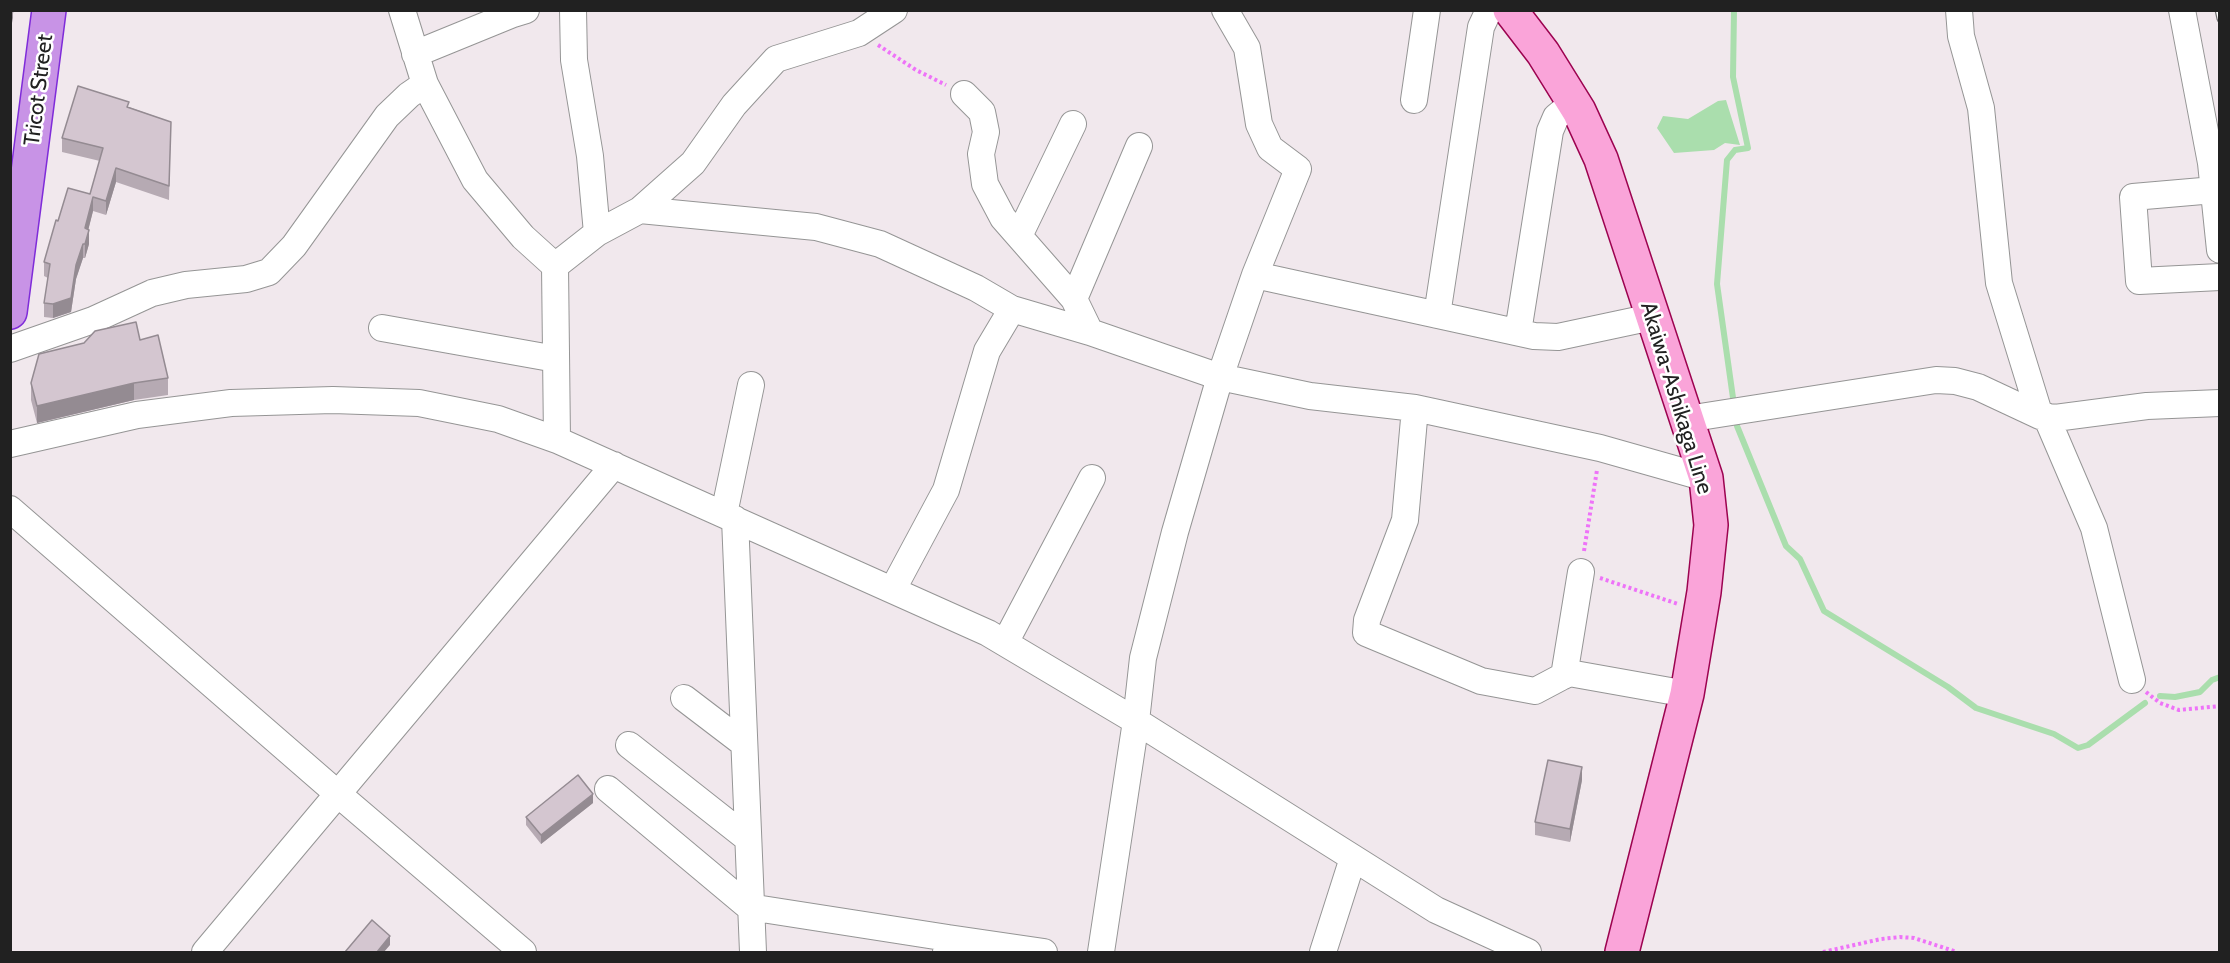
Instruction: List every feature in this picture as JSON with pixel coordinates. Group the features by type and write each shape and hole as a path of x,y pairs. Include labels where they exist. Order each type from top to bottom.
{"highway":[{"name":"Tricot Street","path":"11,300 49,10"}],"main road":[{"name":"Akaiwa-Ashikaga Line","path":"1510,10 1543,53 1574,102 1601,159 1706,478 1711,525 1701,611 1687,694 1622,952"}],"street":[{"path":"402,10 424,84 475,180 523,237 555,266 557,440"},
{"path":"415,54 526,10"},
{"path":"573,10 574,60 590,156 597,233"},
{"path":"555,266 597,233 640,210 693,163 734,105 776,59 859,33 894,10"},
{"path":"1101,952 1136,721 1143,658 1175,532 1220,377 1255,275 1298,169 1270,148 1259,124 1248,48 1230,14 1225,10"},
{"path":"1414,100 1427,10"},
{"path":"1437,315 1481,27 1489,10"},
{"path":"1959,10 1961,36 1981,108 1999,283 2043,416 2094,528 2132,680"},
{"path":"2182,10 2205,124 2220,250"},
{"path":"10,349 93,320 152,293 186,285 246,279 269,272 294,246 387,116 424,84"},
{"path":"964,94 982,112 986,132 981,154 985,184 1003,218 1074,299 1090,332"},
{"path":"1518,332 1550,131 1556,117 1574,102"},
{"path":"1019,236 1073,124"},
{"path":"1074,299 1139,146"},
{"path":"2214,190 2133,197 2139,281 2220,277"},
{"path":"640,210 816,227 880,244 976,288 1012,309 1090,332 1220,377 1310,396 1415,408 1600,448 1706,478"},
{"path":"1255,275 1534,336 1558,337 1652,317"},
{"path":"893,589 946,490 987,351 1012,309"},
{"path":"382,328 556,359"},
{"path":"1687,419 1936,380 1955,381 1978,387 2043,416 2055,418 2157,406 2220,403"},
{"path":"751,386 729,517 753,952"},
{"path":"10,444 137,415 231,404 333,400 426,405 498,419 557,440 988,633 1136,721 1436,909 1528,952"},
{"path":"1415,408 1404,519 1367,620 1366,633 1481,681 1535,691 1569,673 1687,694"},
{"path":"205,952 614,465"},
{"path":"1005,643 1092,478"},
{"path":"10,509 338,794 509,948"},
{"path":"1564,676 1581,572"},
{"path":"684,698 743,743"},
{"path":"629,745 747,838"},
{"path":"608,789 749,907 947,945 1044,952"},
{"path":"1323,952 1353,858"}],"path":[{"path":"859,33 916,70 964,94"},
{"path":"1600,448 1581,572 1701,611"},
{"path":"2132,680 2160,703 2180,710 2220,706"},
{"path":"1823,952 1900,937 1914,938 1957,952"}],"shaded area":[{"path":"1726,100 1740,145 1725,143 1714,150 1674,153 1657,128 1663,116 1688,119 1718,101"}],"building":[{"path":"78,86 129,102 127,107 171,122 169,186 116,168 106,201 93,197 85,228 89,230 76,265 71,298 53,304 44,303 50,264 44,262 68,188 90,194 103,148 62,138"},
{"path":"136,322 140,340 158,335 168,378 134,383 37,406 31,383 39,354 84,343 95,331"},
{"path":"1548,760 1582,767 1570,829 1535,822"},
{"path":"578,775 593,794 541,835 526,817"},
{"path":"372,920 390,936 377,952 345,952"}],"waterway":[{"path":"1734,10 1733,77 1748,148 1735,150 1727,160 1717,284 1734,405"},
{"path":"1736,418 1737,426 1786,546 1800,559 1824,611 1948,687 1976,708 2054,734 2078,748 2088,745 2145,703"},
{"path":"2160,696 2175,697 2200,692 2212,680 2220,677"}],"railway":[{"path":"2218,10 2220,19"}]}
